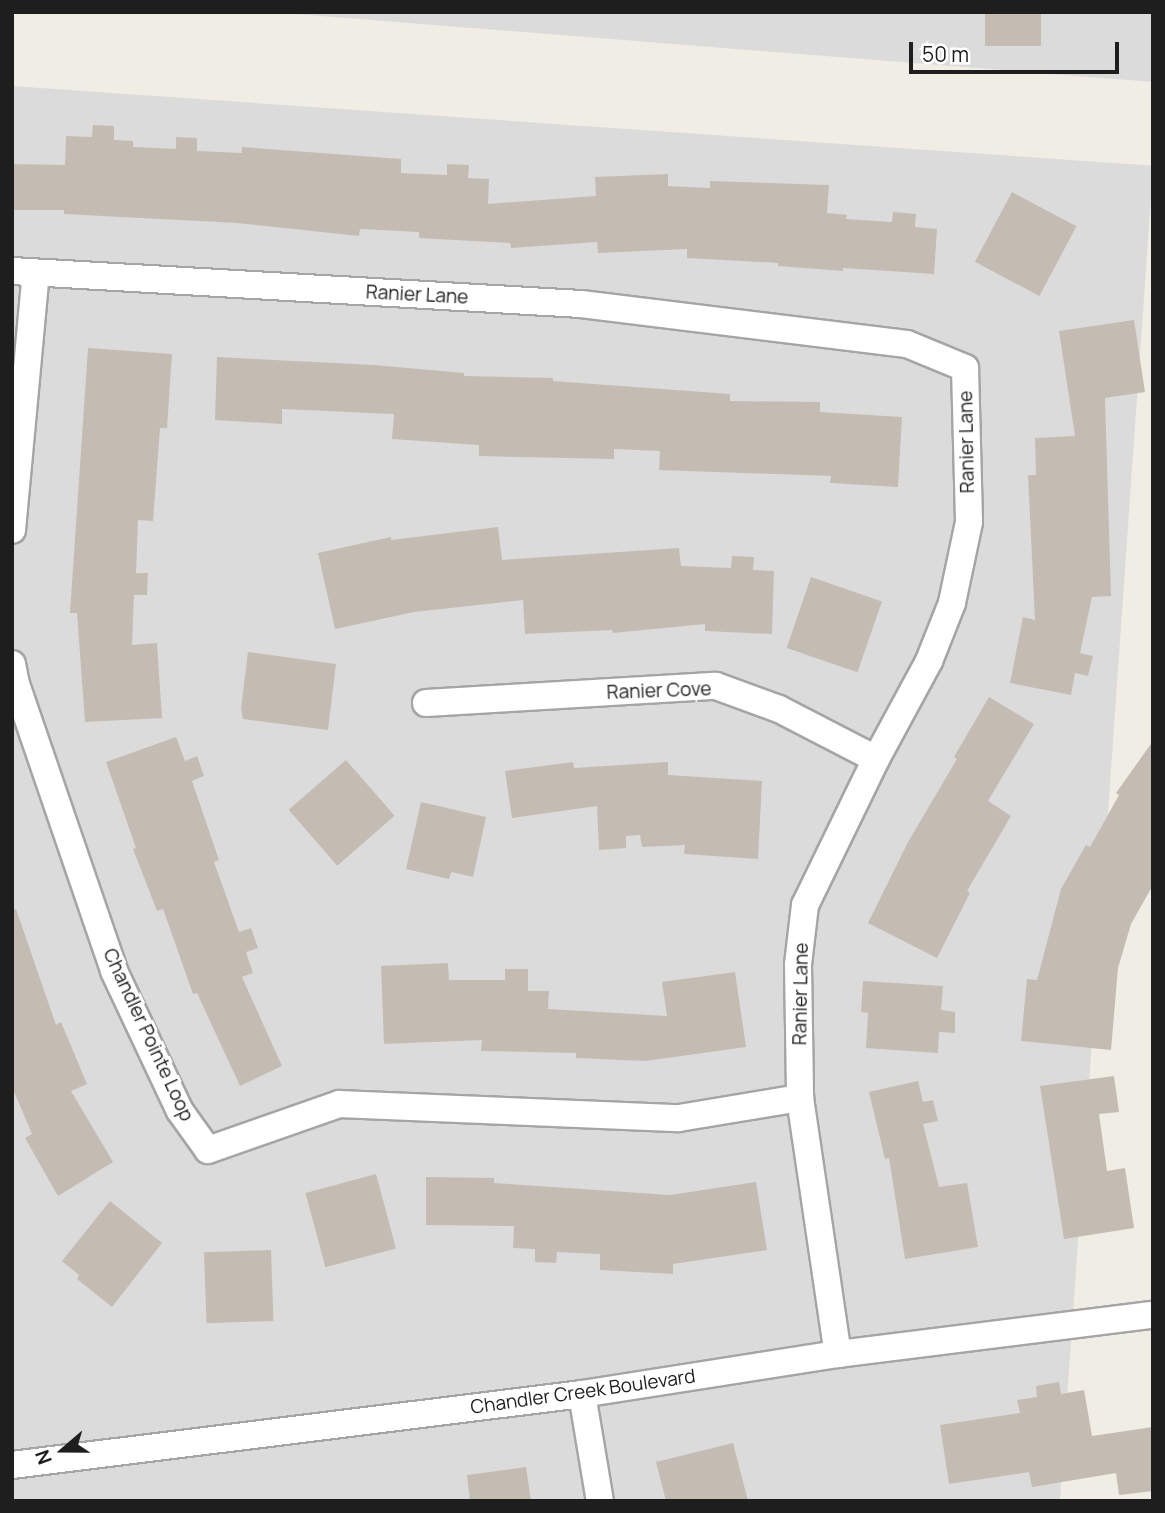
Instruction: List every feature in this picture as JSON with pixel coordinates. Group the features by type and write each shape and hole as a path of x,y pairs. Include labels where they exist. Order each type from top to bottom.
{"street":[{"path":"12,530 24,272"},
{"name":"Ranier Lane","path":"24,272 581,304 907,344 965,368 969,522 952,603 929,661 876,759 805,905 798,965 800,1098 838,1354"},
{"name":"Chandler Pointe Loop","path":"12,664 16,684 114,971 180,1111 208,1150 339,1104 679,1118 800,1098"},
{"name":"Ranier Cove","path":"426,703 716,686 779,709 876,759"},
{"name":"Chandler Creek Boulevard","path":"12,1465 582,1394 838,1354 1153,1315"},
{"path":"582,1394 600,1501"}],"shaded area":[{"path":"270,12 1153,12 1153,82"},
{"path":"12,86 1153,166 1060,1501 12,1501"}],"building":[{"path":"985,12 1041,12 1041,46 985,46"},
{"path":"93,125 114,126 114,140 133,141 133,147 176,149 176,137 197,138 197,151 242,153 242,147 401,159 401,173 447,175 447,164 469,165 468,178 489,179 488,204 596,196 595,177 668,174 668,186 710,188 710,181 829,185 827,213 847,215 846,219 892,222 893,212 916,214 915,227 937,229 934,274 843,268 843,271 778,266 778,263 687,258 687,249 598,253 597,242 511,248 510,243 419,238 419,232 360,229 359,236 237,223 64,214 64,210 12,210 12,164 65,165 66,136 92,137"},
{"path":"1012,192 1076,226 1039,296 975,262"},
{"path":"1134,320 1145,392 1105,398 1111,596 1092,597 1080,653 1093,656 1088,676 1075,673 1071,695 1010,683 1023,617 1035,620 1028,475 1036,475 1035,438 1075,436 1059,331"},
{"path":"88,348 172,354 167,428 160,428 153,521 138,520 136,573 148,573 147,595 134,595 132,645 157,643 162,718 85,722 77,613 70,613"},
{"path":"217,357 374,365 464,373 464,376 553,378 553,381 730,394 730,401 820,402 820,412 902,417 898,487 830,483 831,476 659,470 660,451 614,449 614,459 479,456 479,445 392,439 394,414 282,409 282,424 215,420"},
{"path":"498,527 502,560 679,548 681,566 731,568 732,556 754,557 753,570 774,571 772,634 705,631 705,624 613,633 612,630 525,634 523,600 414,612 335,629 318,553 391,537 391,540"},
{"path":"811,577 882,601 857,672 787,648"},
{"path":"248,652 336,664 328,730 243,719 241,709"},
{"path":"989,697 1034,724 988,801 1011,816 967,891 970,893 937,958 868,923 908,842 957,759 954,757"},
{"path":"176,737 185,761 197,756 204,776 192,781 219,860 214,862 239,932 251,928 258,948 246,952 253,973 242,977 282,1066 240,1086 197,993 193,994 163,909 157,911 133,849 136,848 106,762"},
{"path":"1153,741 1153,885 1131,924 1118,968 1111,1050 1021,1041 1027,979 1037,980 1061,889 1086,845 1090,847 1119,795 1116,793"},
{"path":"346,760 395,816 337,866 289,810"},
{"path":"573,762 574,768 668,762 668,775 762,781 758,859 684,854 685,845 642,847 640,835 626,836 626,848 599,850 597,806 512,818 505,771"},
{"path":"421,802 486,817 473,877 451,872 449,879 406,869"},
{"path":"16,909 56,1025 61,1022 87,1084 71,1091 113,1162 58,1196 25,1138 32,1134 12,1087 12,910"},
{"path":"448,963 449,980 505,980 505,969 528,969 528,991 549,991 548,1009 667,1016 662,982 735,972 746,1047 645,1061 576,1058 576,1053 481,1051 482,1040 384,1044 381,966"},
{"path":"863,981 943,986 941,1010 955,1012 955,1033 939,1032 938,1053 866,1048 868,1013 861,1012"},
{"path":"1114,1076 1119,1112 1099,1114 1107,1171 1125,1168 1134,1228 1064,1239 1040,1086"},
{"path":"918,1081 923,1102 933,1100 938,1121 923,1124 939,1187 967,1183 978,1247 905,1259 889,1158 885,1159 869,1092"},
{"path":"376,1174 396,1248 325,1267 305,1193"},
{"path":"426,1177 494,1178 494,1183 670,1195 756,1182 767,1250 673,1264 673,1274 600,1270 600,1254 557,1252 556,1263 535,1262 535,1249 513,1248 514,1226 426,1225"},
{"path":"110,1201 162,1243 112,1307 77,1279 79,1275 62,1261"},
{"path":"271,1250 273,1321 207,1323 204,1252"},
{"path":"1059,1382 1061,1394 1084,1390 1092,1436 1153,1427 1153,1491 1119,1495 1116,1473 1032,1487 1029,1472 949,1484 940,1425 1020,1413 1017,1400 1037,1397 1036,1386"},
{"path":"733,1443 748,1501 666,1501 656,1462"},
{"path":"526,1467 531,1501 470,1501 467,1475"}]}
